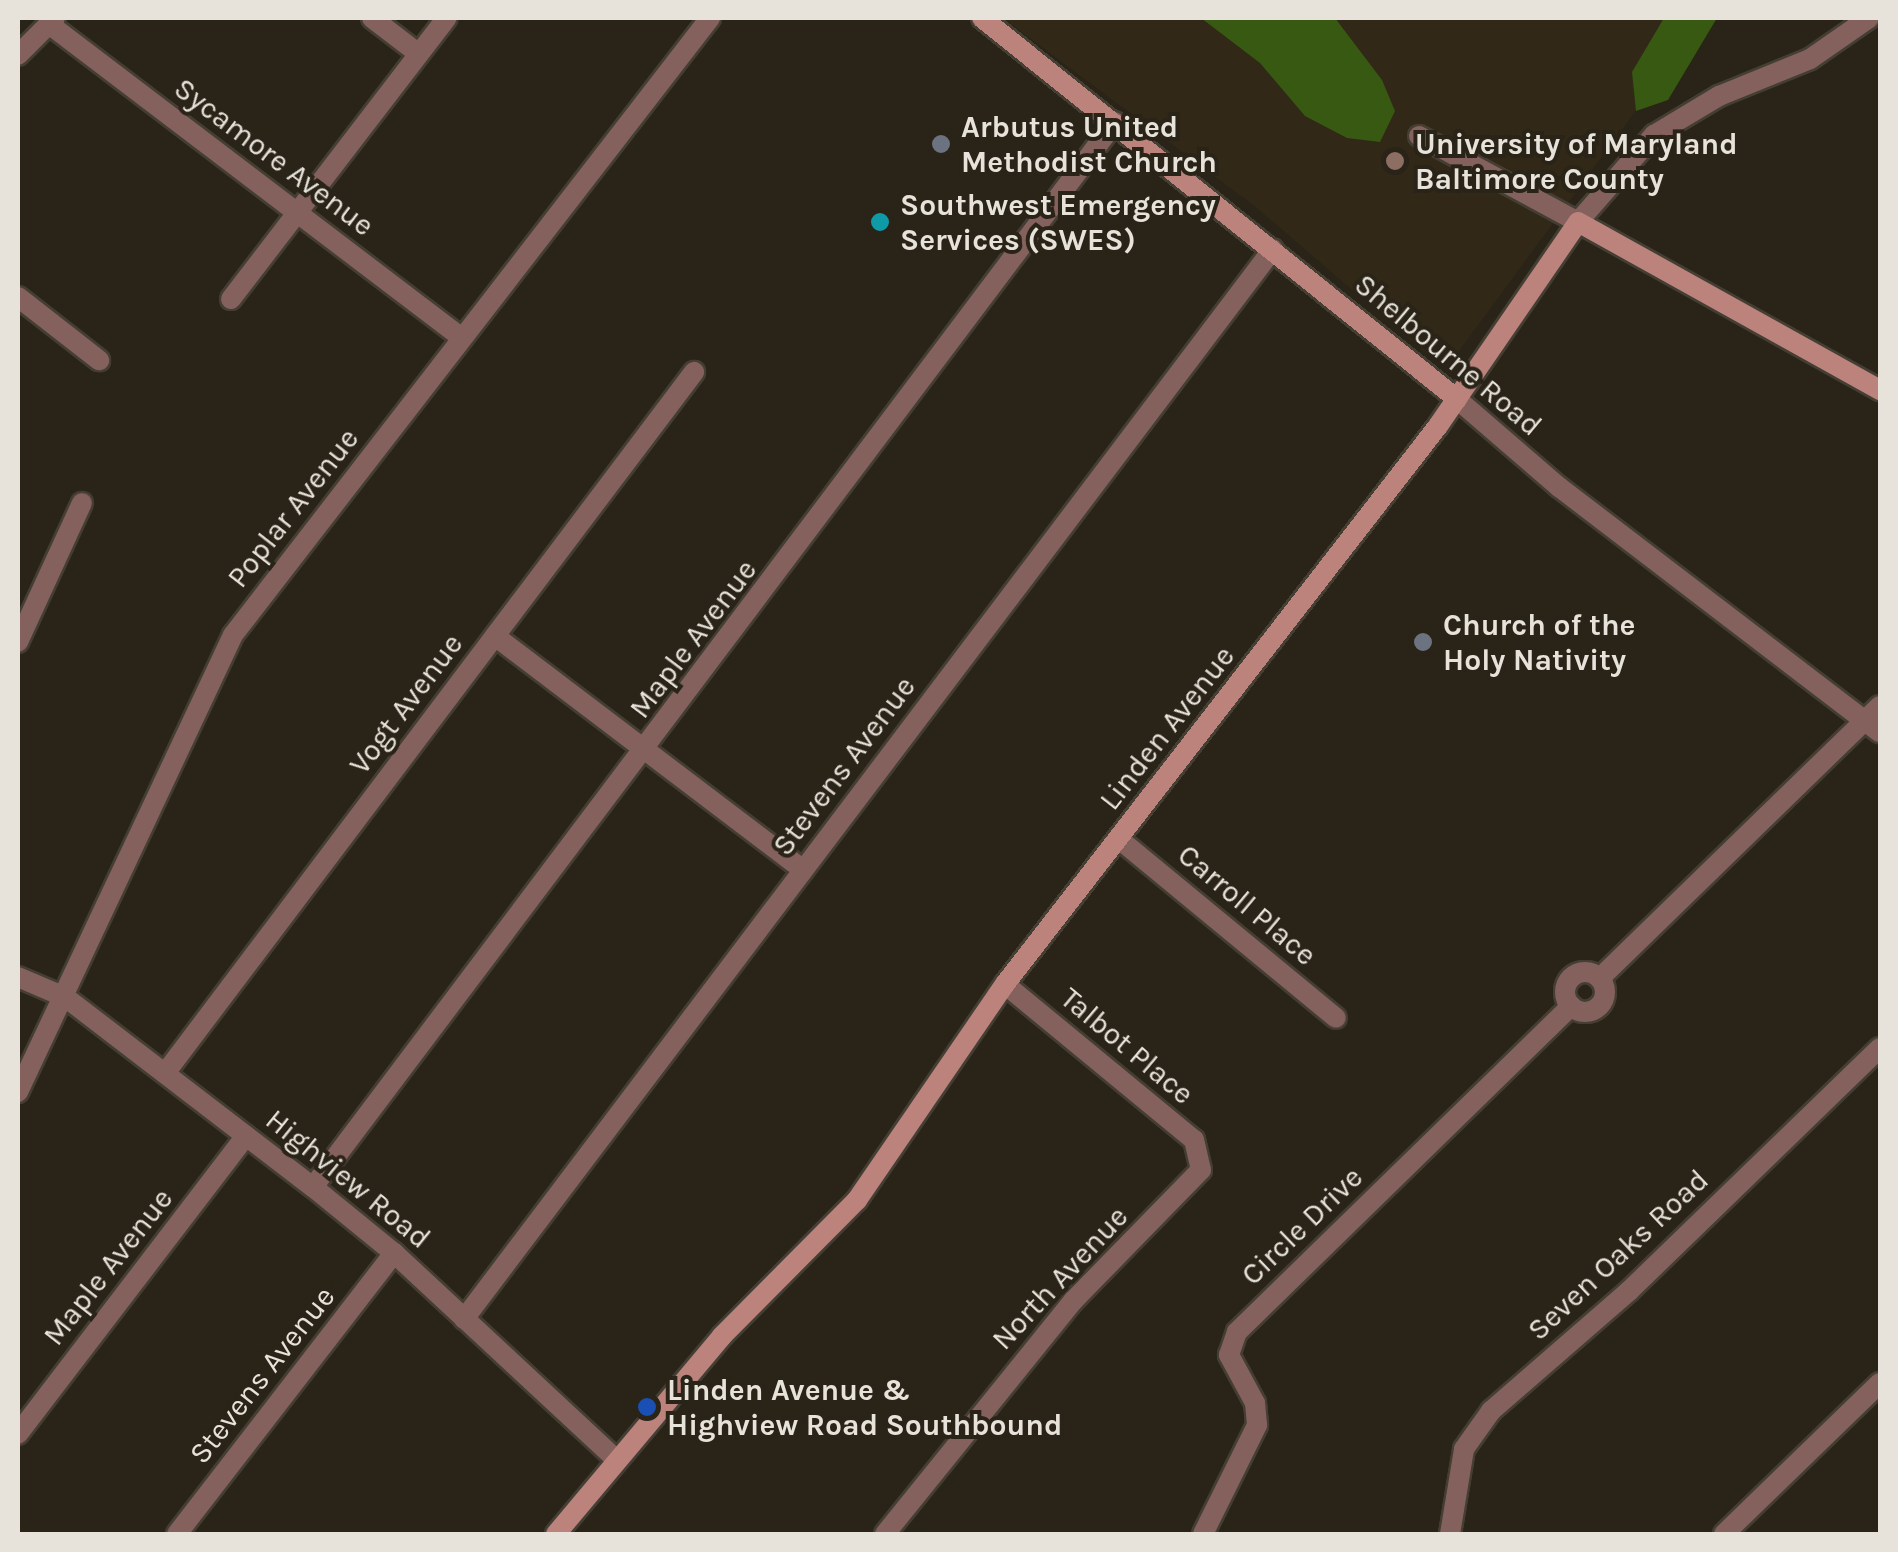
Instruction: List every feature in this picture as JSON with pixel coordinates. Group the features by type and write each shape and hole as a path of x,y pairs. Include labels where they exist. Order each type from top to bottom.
{"street":[{"path":"372,18 419,54"},
{"path":"231,299 447,18"},
{"name":"Poplar Avenue","path":"18,1092 233,634 710,18"},
{"name":"Shelbourne Road","path":"982,18 1457,398 1559,487 1876,719"},
{"name":"Linden Avenue","path":"556,1534 722,1336 838,1224 1005,984 1457,398 1624,162 1668,125 1810,59 1869,18"},
{"path":"18,54 52,21"},
{"name":"Sycamore Avenue","path":"52,21 462,338"},
{"name":"Maple Avenue","path":"313,1187 646,751 1115,122"},
{"path":"1420,136 1880,390"},
{"name":"Stevens Avenue","path":"464,1319 1273,249"},
{"path":"18,298 99,360"},
{"name":"Vogt Avenue","path":"166,1072 694,372"},
{"path":"18,642 82,503"},
{"path":"495,636 803,870"},
{"name":"Circle Drive","path":"1203,1534 1258,1424 1254,1402 1229,1355 1237,1332 1570,1006 1565,989 1575,974 1600,978 1876,719"},
{"name":"Carroll Place","path":"1119,839 1336,1018"},
{"name":"Highview Road","path":"18,978 65,997 394,1252 617,1460"},
{"name":"Talbot Place","path":"1005,984 1194,1140 1202,1159"},
{"name":"Seven Oaks Road","path":"1450,1534 1464,1449 1491,1411 1604,1314 1880,1048"},
{"name":"Maple Avenue","path":"18,1434 246,1136"},
{"name":"North Avenue","path":"885,1534 1073,1301 1196,1180 1202,1159"},
{"name":"Stevens Avenue","path":"177,1534 394,1252"},
{"path":"1724,1534 1880,1383"}],"shaded area":[{"name":"University of Maryland Baltimore County","path":"1003,18 1704,18 1445,370 1257,208"}],"green space":[{"path":"1201,18 1335,18 1382,80 1395,111 1380,142 1347,138 1305,116 1260,63"},
{"path":"1664,18 1717,18 1668,100 1636,111 1632,72"}],"place":[{"name":"Arbutus United Methodist Church","path":"941,144"},
{"name":"University of Maryland Baltimore County","path":"1395,161"},
{"name":"Southwest Emergency Services (SWES)","path":"880,222"},
{"name":"Church of the Holy Nativity","path":"1423,642"},
{"name":"Linden Avenue & Highview Road Southbound","path":"647,1407"}]}
